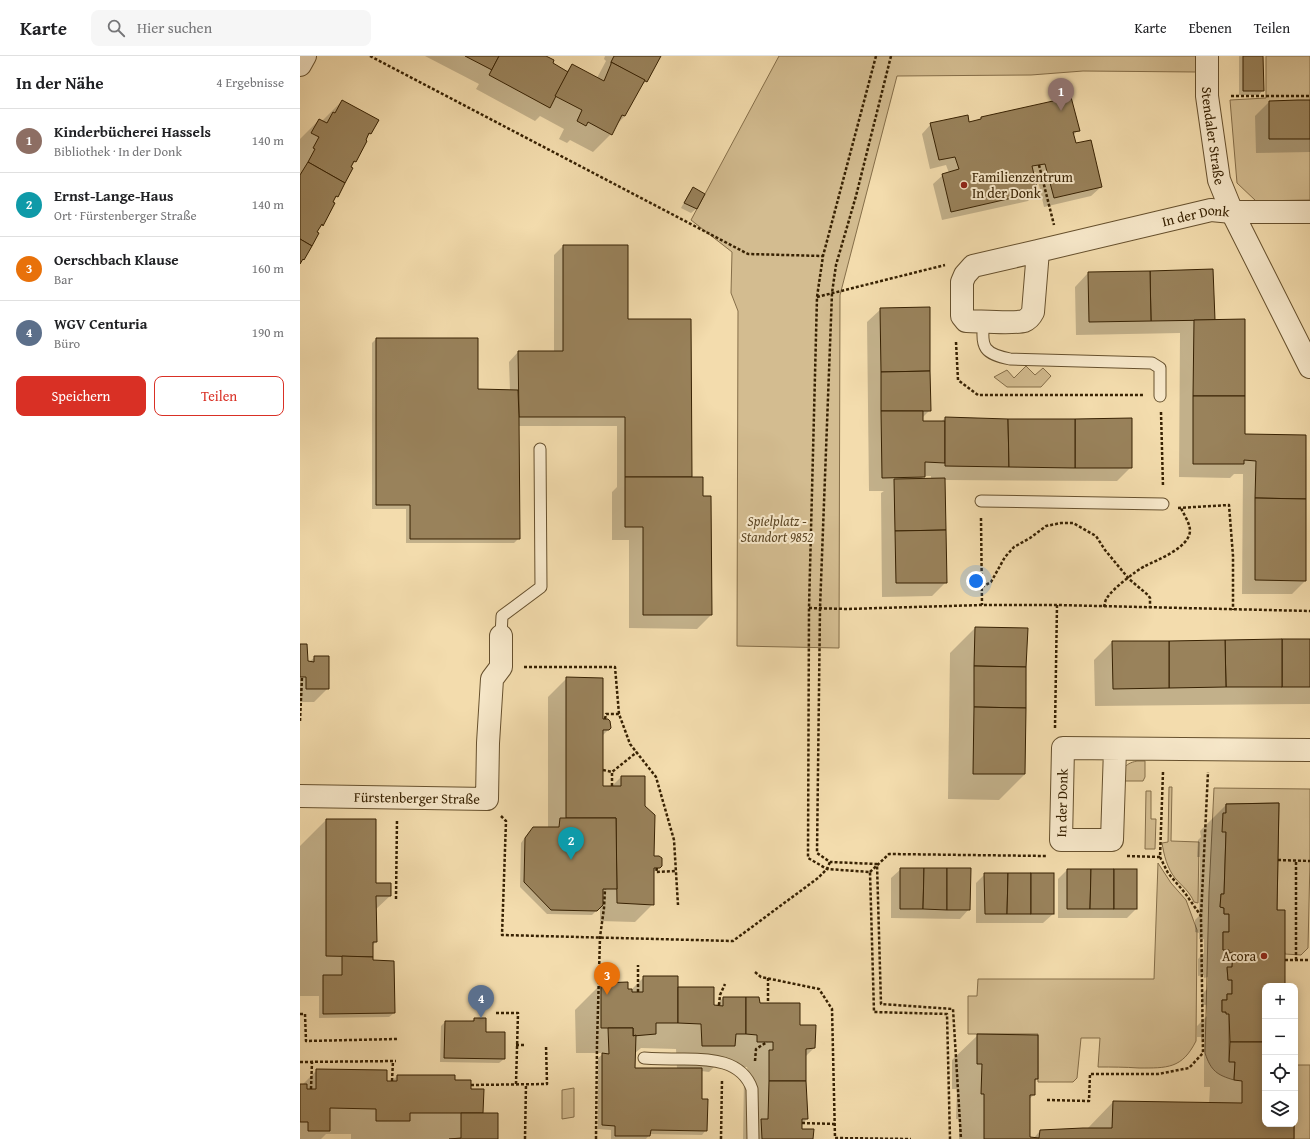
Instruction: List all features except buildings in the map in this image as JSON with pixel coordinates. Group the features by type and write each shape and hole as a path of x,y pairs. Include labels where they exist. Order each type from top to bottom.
{"street":[{"path":"300,65 305,56"},
{"name":"Stendaler Straße","path":"1207,56 1207,96 1219,180 1232,212"},
{"name":"In der Donk","path":"968,270 973,266 1210,210 1232,212 1310,367"},
{"path":"1232,212 1310,212"},
{"path":"968,270 962,282 962,316 966,321 1022,322 1029,318 1033,312 1038,251"},
{"name":"Fürstenberger Straße","path":"300,796 487,799 488,743 492,679 501,667 501,636"},
{"name":"In der Donk","path":"1115,749 1112,840 1061,840 1062,748 1310,750"}],"lane":[{"path":"984,322 982,332 984,345 992,354 1000,357 1010,359 1152,363 1160,368 1160,396"},
{"path":"501,636 502,616 541,586 540,449"},
{"path":"981,502 1163,504"},
{"path":"644,1058 711,1059 729,1064 740,1070 750,1082 752,1089 753,1139"}],"path":[{"path":"370,56 748,254 823,256"},
{"path":"870,872 827,869 808,858 809,608 817,297 823,256 876,56"},
{"path":"877,864 830,862 817,853 820,608 832,293 836,265 856,196 891,56"},
{"path":"1207,96 1310,96"},
{"path":"1039,165 1059,246"},
{"path":"817,297 952,263 968,270"},
{"path":"956,355 958,380 978,395 1160,396 1163,504 1181,508 1229,505 1233,610"},
{"path":"981,502 982,606"},
{"path":"1104,607 1106,598 1115,589 1144,566 1162,559 1178,548 1189,536 1190,530 1181,508"},
{"path":"982,587 991,582 1005,557 1014,547 1030,538 1046,526 1061,523 1073,523 1096,536 1128,579 1148,594 1150,598 1150,608"},
{"path":"809,608 847,609 1057,605 1310,611"},
{"path":"1057,605 1055,734 1062,748"},
{"path":"501,667 615,667 619,714 630,744 656,777 674,840 678,905"},
{"path":"300,721 302,677"},
{"path":"605,719 606,714 619,714"},
{"path":"1164,749 1160,857 1168,873 1185,893 1201,917"},
{"path":"1048,1100 1089,1100 1090,1074 1158,1074 1189,1068 1203,1053 1201,917 1209,749"},
{"path":"612,772 637,752"},
{"path":"603,770 612,772"},
{"path":"612,772 612,786"},
{"path":"396,899 397,798"},
{"path":"487,799 506,821 502,935 600,936 732,941 818,878 827,869 830,862"},
{"path":"950,1139 947,1014 874,1012 870,872 888,854 1050,856 1061,840"},
{"path":"1278,860 1310,861"},
{"path":"1296,860 1296,960"},
{"path":"877,864 881,1004 953,1009 961,1139"},
{"path":"657,868 656,872 676,871"},
{"path":"596,1139 600,936 605,890"},
{"path":"1285,960 1310,960"},
{"path":"638,965 638,992"},
{"path":"755,972 762,977 819,989 832,1009 835,1138 911,1139"},
{"path":"768,978 768,1003"},
{"path":"719,1005 720,995 725,984"},
{"path":"496,1013 518,1013 516,1084"},
{"path":"300,1014 305,1014 306,1041 397,1039"},
{"path":"516,1045 525,1045"},
{"path":"471,1085 547,1084 546,1045"},
{"path":"300,1062 395,1061 392,1081"},
{"path":"311,1089 312,1062"},
{"path":"525,1139 526,1084"},
{"path":"802,1123 835,1124"}],"green space":[{"name":"Spielplatz - Standort 9852","path":"779,56 1196,56 1196,72 1083,71 1031,75 897,76 840,295 839,648 737,646 738,311 731,293 732,252 691,220"},
{"path":"1266,56 1310,56 1310,200 1256,201 1237,183 1230,100 1266,98"},
{"path":"1026,366 1035,375 1043,368 1051,376 1041,387 1007,387 994,377 1007,370 1014,378"},
{"path":"1137,761 1145,761 1145,777 1143,781 1119,781 1126,765"},
{"path":"1169,787 1172,787 1171,841 1199,842 1198,903 1194,902 1188,892 1175,878 1165,857 1162,843 1168,842"},
{"path":"1214,788 1310,789 1308,948 1301,955 1285,954 1277,910 1279,803 1226,804 1226,813 1223,814 1226,832 1224,894 1221,894 1220,907 1224,908 1224,914 1229,914 1229,932 1223,932 1223,950 1233,952 1232,967 1227,968 1228,980 1232,980 1232,994 1227,994 1227,1000 1222,1000 1222,1011 1229,1014 1229,1061 1235,1062 1234,1080 1215,1071 1205,1053 1209,892"},
{"path":"1146,791 1151,791 1151,819 1156,819 1155,849 1145,849"},
{"path":"1158,863 1171,883 1186,900 1197,930 1196,1041 1185,1057 1173,1065 1158,1068 1098,1067 1100,1038 1081,1038 1077,1078 1073,1082 1038,1082 1038,1034 968,1034 968,996 977,996 978,979 1154,979"},
{"path":"1298,1065 1310,1065 1310,1139 1294,1139 1294,1127 1298,1127"},
{"path":"574,1088 574,1117 562,1119 562,1090"}],"place":[{"name":"Kinderbücherei Hassels","path":"1061,111"},
{"name":"Familienzentrum In der Donk","path":"964,185"},
{"name":"Ernst-Lange-Haus","path":"571,860"},
{"name":"Acora","path":"1264,956"},
{"name":"Oerschbach Klause","path":"607,995"},
{"name":"WGV Centuria","path":"481,1018"}]}
